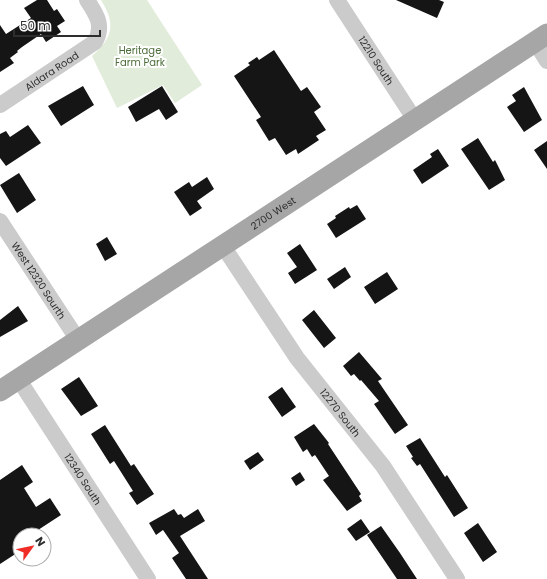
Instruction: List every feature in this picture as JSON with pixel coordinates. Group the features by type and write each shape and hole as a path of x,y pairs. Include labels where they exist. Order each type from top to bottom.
{"main road":[{"name":"2700 West","path":"0,392 541,38"}],"street":[{"name":"Aldara Road","path":"0,105 95,42 99,34 100,25 97,15 88,0"},
{"name":"12210 South","path":"338,0 415,120"},
{"path":"541,38 547,61"},
{"name":"West 12320 Sourth","path":"0,220 78,340"},
{"name":"12270 South","path":"223,246 296,358 383,466 457,579"},
{"name":"12340 South","path":"19,380 148,579"}],"green space":[{"name":"Heritage Farm Park","path":"101,0 147,0 202,85 175,103 163,85 117,108 92,56 104,43 110,30 109,16"}],"building":[{"path":"37,0 47,0 54,11 57,9 65,21 57,26 61,32 46,42 41,34 17,51 18,52 10,58 14,63 0,72 0,25 6,34 31,18 24,8"},
{"path":"396,0 439,0 444,2 437,18"},
{"path":"274,50 301,91 307,87 321,107 314,112 326,130 316,136 319,140 298,154 296,149 286,155 275,138 269,141 256,120 261,117 234,76 250,65 248,63 257,57 259,60"},
{"path":"83,86 94,105 61,126 48,106"},
{"path":"162,86 178,112 166,120 159,109 136,122 128,107"},
{"path":"524,87 542,120 524,132 507,107 516,101 512,95"},
{"path":"28,125 41,143 6,166 0,158 0,134 6,131 10,137"},
{"path":"478,138 493,162 495,160 505,180 489,190 461,149"},
{"path":"547,141 547,169 534,150"},
{"path":"438,149 449,166 422,184 413,170 432,157 430,154"},
{"path":"19,173 36,200 17,213 0,185"},
{"path":"207,177 214,189 197,201 202,208 190,216 174,192 189,182 192,187"},
{"path":"357,205 366,219 336,238 327,224 336,218 335,216 349,207 350,209"},
{"path":"107,237 117,254 105,261 96,244"},
{"path":"300,244 317,270 295,284 288,273 297,267 287,253"},
{"path":"345,267 351,277 334,289 327,279"},
{"path":"387,272 398,289 375,304 364,287"},
{"path":"18,306 28,321 0,337 0,320"},
{"path":"314,310 336,338 324,348 302,320"},
{"path":"359,352 382,379 378,381 408,425 395,434 374,404 379,401 361,380 360,381 354,374 351,376 343,366"},
{"path":"79,377 98,406 81,416 61,389"},
{"path":"282,387 296,407 282,417 268,397"},
{"path":"314,424 329,443 328,444 361,494 359,496 362,501 347,511 323,480 329,476 315,455 312,457 307,449 303,452 294,437"},
{"path":"105,425 131,466 134,464 154,494 137,505 129,493 133,491 114,461 110,464 91,434"},
{"path":"420,438 445,477 447,475 468,508 454,517 420,464 417,466 411,458 413,457 406,446"},
{"path":"258,452 264,460 250,470 244,461"},
{"path":"22,465 33,482 24,488 36,507 50,498 61,515 43,527 12,527 12,556 0,564 0,480"},
{"path":"300,472 305,480 296,486 291,478"},
{"path":"174,509 178,515 181,514 184,518 198,509 205,521 180,536 208,579 186,579 172,558 179,553 163,530 156,535 149,523"},
{"path":"361,519 370,532 356,541 347,529"},
{"path":"478,523 497,552 483,562 464,533"},
{"path":"381,526 417,579 397,579 367,535"}]}
